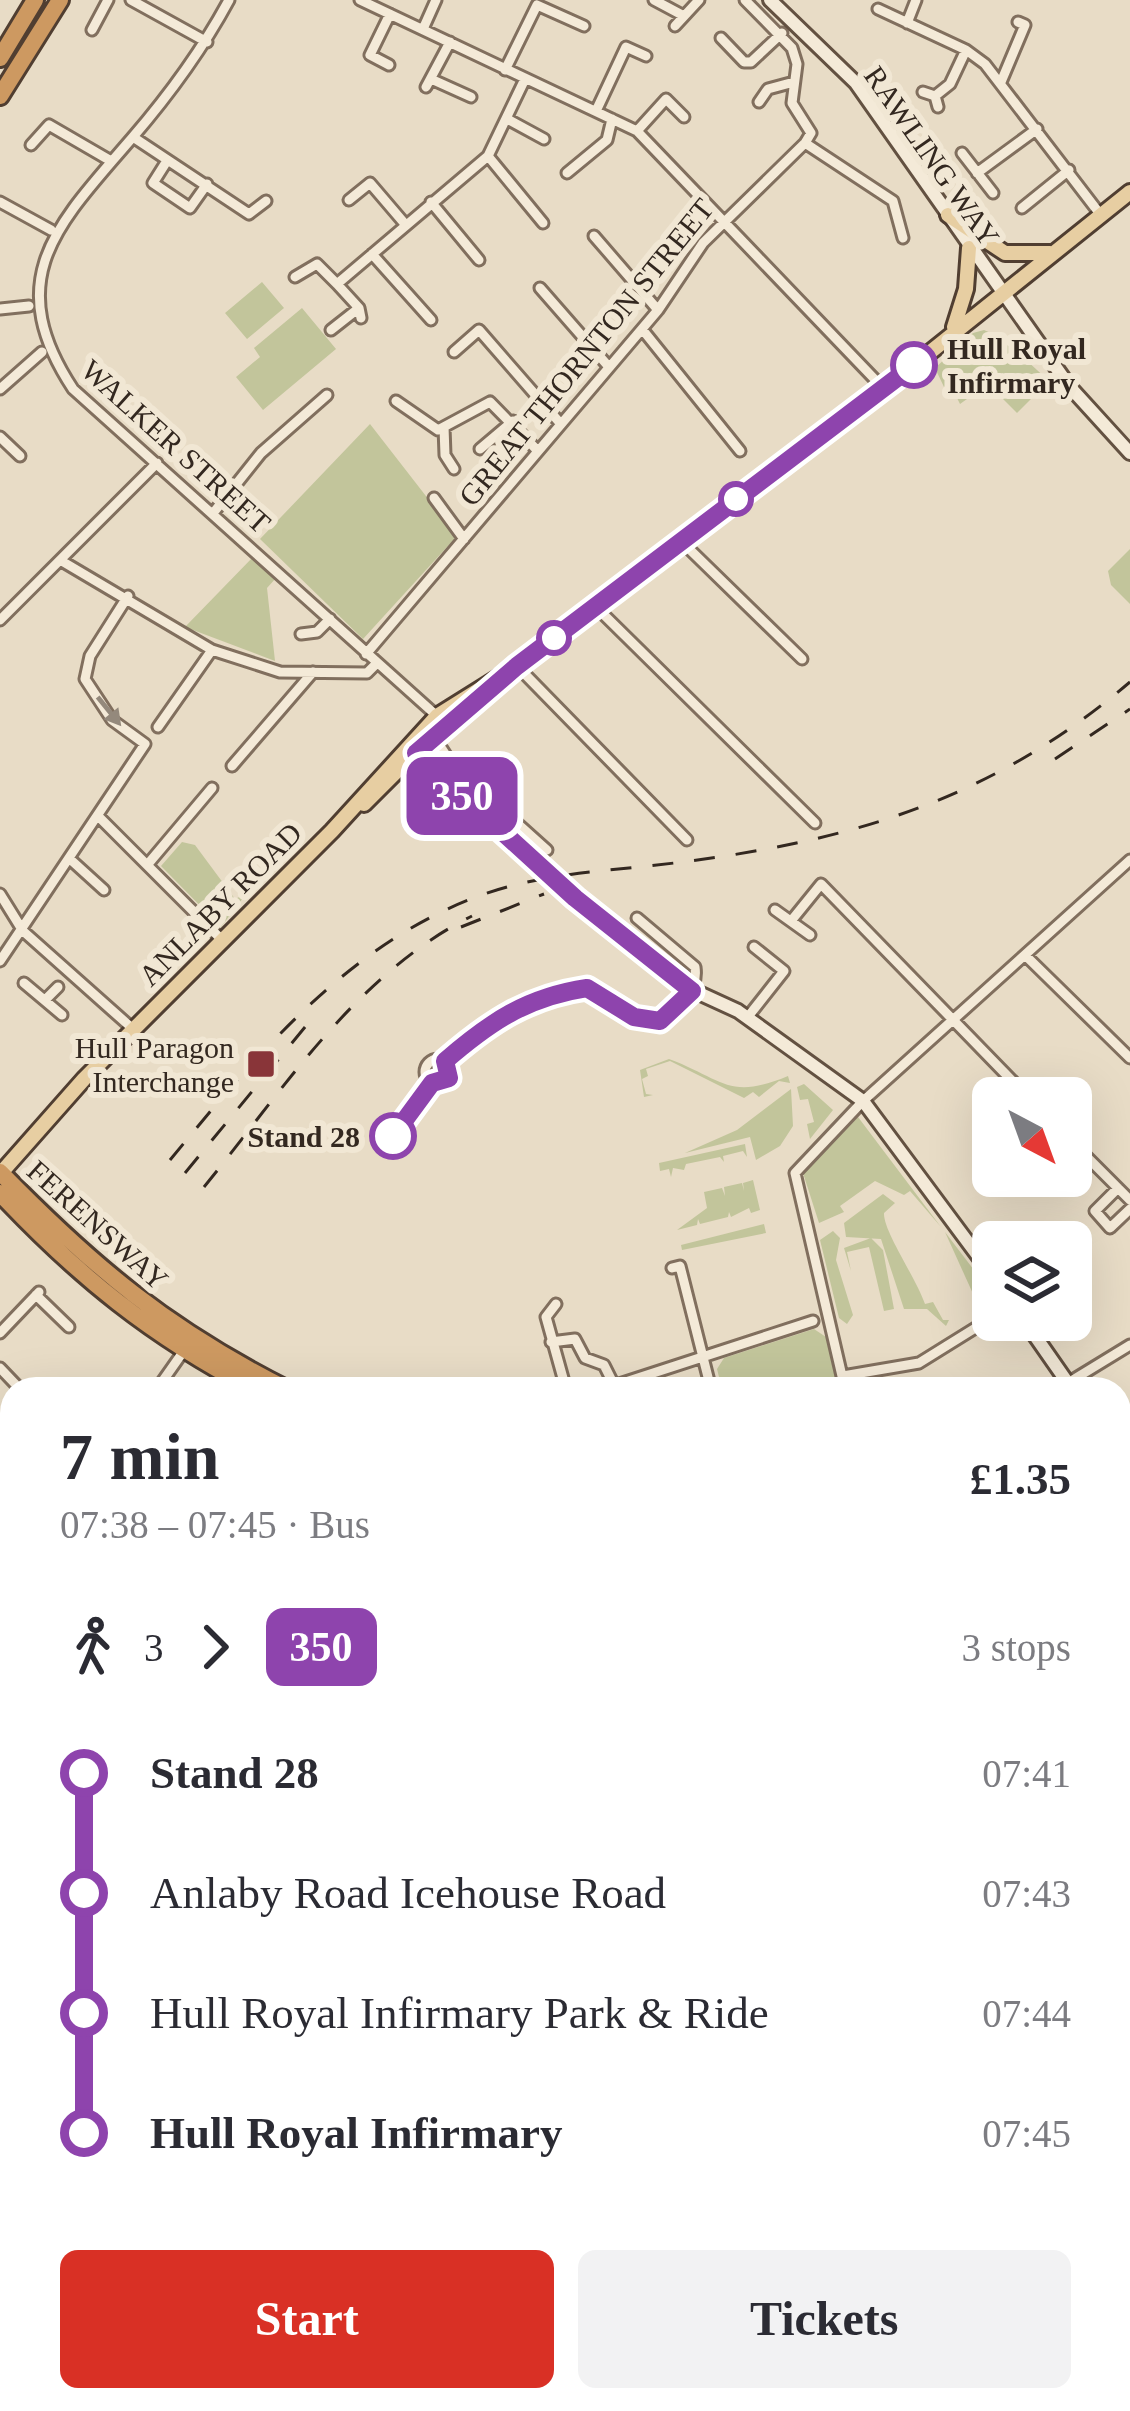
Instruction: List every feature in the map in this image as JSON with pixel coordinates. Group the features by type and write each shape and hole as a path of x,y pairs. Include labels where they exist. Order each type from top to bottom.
{"highway":[{"path":"1,57 31,0"},
{"path":"0,96 57,0"},
{"name":"FERENSWAY","path":"0,1173 130,1296 266,1377"},
{"name":"FERENSWAY","path":"0,1193 120,1308 183,1352 231,1377"}],"main road":[{"name":"ANLABY ROAD","path":"0,1173 133,1029 332,831 517,666 885,390 1000,292 1130,192"},
{"path":"948,215 1005,254 1050,253"},
{"path":"952,332 966,289 969,248"},
{"name":"ANLABY ROAD","path":"418,752 437,716 517,666"},
{"path":"28,1201 20,1186 20,1162 41,1126"},
{"path":"0,1151 29,1139"}],"street":[{"path":"92,30 108,0"},
{"path":"131,0 207,42"},
{"name":"WALKER STREET","path":"229,0 207,42 133,137 51,230 33,266 29,306 42,352 73,389 437,716"},
{"path":"360,0 637,131 885,390"},
{"path":"423,29 436,0"},
{"path":"654,0 684,16"},
{"path":"675,26 699,0"},
{"path":"745,0 782,33 797,64 792,104 811,133 805,143 893,201 903,238"},
{"name":"RAWLING WAY","path":"770,0 856,83 1069,386 1130,453"},
{"path":"907,22 916,0"},
{"path":"505,70 537,5 584,26"},
{"path":"878,9 966,50 1001,82 1100,214"},
{"path":"389,65 370,55 390,14"},
{"path":"1001,82 1025,25 1018,22"},
{"path":"721,38 744,62 751,62 782,33"},
{"path":"450,42 429,83 471,97"},
{"path":"596,111 626,47 646,56"},
{"path":"923,92 936,102 966,50"},
{"path":"337,284 488,156 525,80"},
{"path":"759,102 768,89 794,82"},
{"path":"637,131 666,99 684,117"},
{"path":"567,173 607,140 612,119"},
{"path":"509,120 544,140"},
{"path":"31,145 49,125 111,161"},
{"path":"977,173 1036,129"},
{"path":"133,137 166,164 207,184 249,214 266,201"},
{"name":"GREAT THORNTON STREET","path":"366,654 658,310 723,221 805,143"},
{"path":"962,153 993,193"},
{"path":"488,156 543,223"},
{"path":"166,164 153,183 190,208 207,184"},
{"path":"1022,208 1069,170"},
{"path":"349,200 370,183 405,224"},
{"path":"0,202 51,230"},
{"path":"431,202 479,260"},
{"path":"594,236 658,310"},
{"path":"372,254 431,320"},
{"path":"295,277 317,264 360,313 331,330"},
{"path":"540,288 609,367"},
{"path":"0,309 29,306"},
{"path":"642,329 740,451"},
{"path":"454,352 479,331 560,423"},
{"path":"0,389 42,352"},
{"path":"214,512 261,453 327,395"},
{"path":"396,400 438,430 490,402 537,450"},
{"path":"314,407 326,420"},
{"path":"480,449 513,421"},
{"path":"444,427 445,455 454,469"},
{"path":"0,437 20,456"},
{"path":"0,620 157,463"},
{"path":"434,498 464,539"},
{"path":"681,541 802,659"},
{"path":"60,560 128,596 212,650 280,672 367,673 376,664"},
{"path":"0,961 145,744 112,720 85,679 90,656 128,596"},
{"path":"595,606 815,823"},
{"path":"302,634 317,632 330,619"},
{"path":"158,727 212,650"},
{"path":"517,666 687,840"},
{"path":"232,766 313,672"},
{"path":"418,752 442,749 453,766 547,850"},
{"path":"418,752 676,982 747,1018 863,1101 972,1248"},
{"path":"148,864 212,788"},
{"path":"99,817 223,941"},
{"path":"70,860 104,890"},
{"path":"972,1330 920,1363 843,1376 795,1172 863,1101 1130,860"},
{"path":"790,921 821,884 1009,1077"},
{"path":"0,894 23,931 64,980 133,1029"},
{"path":"776,910 810,935"},
{"path":"445,1061 503,1013 542,995 587,988 634,1017 660,1021 692,991 695,967 637,918"},
{"path":"747,1018 784,971 754,946"},
{"path":"1025,956 1130,1058"},
{"path":"45,1000 64,980"},
{"path":"24,983 62,1015"},
{"path":"1092,1162 1130,1200"},
{"path":"1118,1188 1095,1210 1110,1228 1130,1209"},
{"path":"672,1268 680,1266 708,1377"},
{"path":"0,1333 38,1293 70,1327"},
{"path":"556,1304 546,1317 562,1377"},
{"path":"637,1377 813,1321"},
{"path":"551,1342 575,1340 585,1358 604,1365 607,1377"},
{"path":"1037,1341 1060,1377"},
{"path":"1081,1377 1130,1345"},
{"path":"165,1377 183,1352"}],"green space":[{"path":"262,282 284,308 247,339 225,313"},
{"path":"302,308 336,349 263,410 236,377 260,357 254,348"},
{"path":"984,330 1002,338 1049,381 1017,413 988,384 960,404 935,368 973,333"},
{"path":"370,424 457,536 363,639 260,539"},
{"path":"1130,549 1130,604 1111,585 1108,571"},
{"path":"253,557 276,578 267,588 275,661 185,627"},
{"path":"182,842 195,845 235,899 246,894 221,927 161,866"},
{"path":"669,1059 738,1087 788,1076 790,1083 779,1081 759,1097 753,1092 744,1098 670,1061 646,1069 648,1076 642,1079 646,1094 653,1095 644,1097 640,1070"},
{"path":"804,1084 833,1110 810,1139 807,1124 814,1122 808,1099 800,1100 797,1087"},
{"path":"791,1089 793,1126 780,1146 756,1160 750,1137 685,1153 737,1130"},
{"path":"858,1117 941,1227 910,1191 904,1195 875,1181 840,1206 844,1212 819,1223 803,1173"},
{"path":"745,1144 747,1157 743,1151 723,1156 724,1162 720,1157 686,1164 684,1170 673,1168 671,1177 669,1169 660,1171 659,1163"},
{"path":"753,1180 760,1210 751,1213 749,1208 731,1217 729,1212 728,1217 700,1224 698,1219 697,1225 677,1230 707,1208 704,1192 722,1188 725,1196 724,1187 742,1183 744,1191 743,1183"},
{"path":"883,1194 895,1203 884,1213 894,1242 925,1304 933,1302 943,1320 949,1320 946,1326 927,1309 904,1309 881,1239 846,1237 844,1223"},
{"path":"764,1224 766,1233 682,1250 681,1245"},
{"path":"833,1231 840,1238 836,1260 853,1315 847,1324 839,1318 820,1240"},
{"path":"945,1232 972,1267 972,1292"},
{"path":"871,1238 883,1250 894,1309 884,1311 869,1247 847,1252 851,1271 844,1248"},
{"path":"814,1329 826,1337 835,1377 719,1377 717,1369 724,1358"}],"railway":[{"path":"170,1160 306,1008 385,944 429,918 526,882 746,853 864,826 974,784 1027,756 1130,682"},
{"path":"1055,759 1130,709"},
{"path":"461,927 544,894"},
{"path":"204,1187 357,1001 431,940 472,916"},
{"path":"185,1173 310,1021"}],"bus line":[{"name":"350","path":"393,1136 432,1083 449,1078 445,1061 503,1013 542,995 587,988 634,1017 660,1021 675,1012 692,991 575,898 416,753 517,666 914,365"}],"place":[{"name":"Hull Royal Infirmary","path":"914,365"},
{"name":"Hull Paragon Interchange","path":"261,1064"},
{"name":"Stand 28","path":"393,1136"}]}
